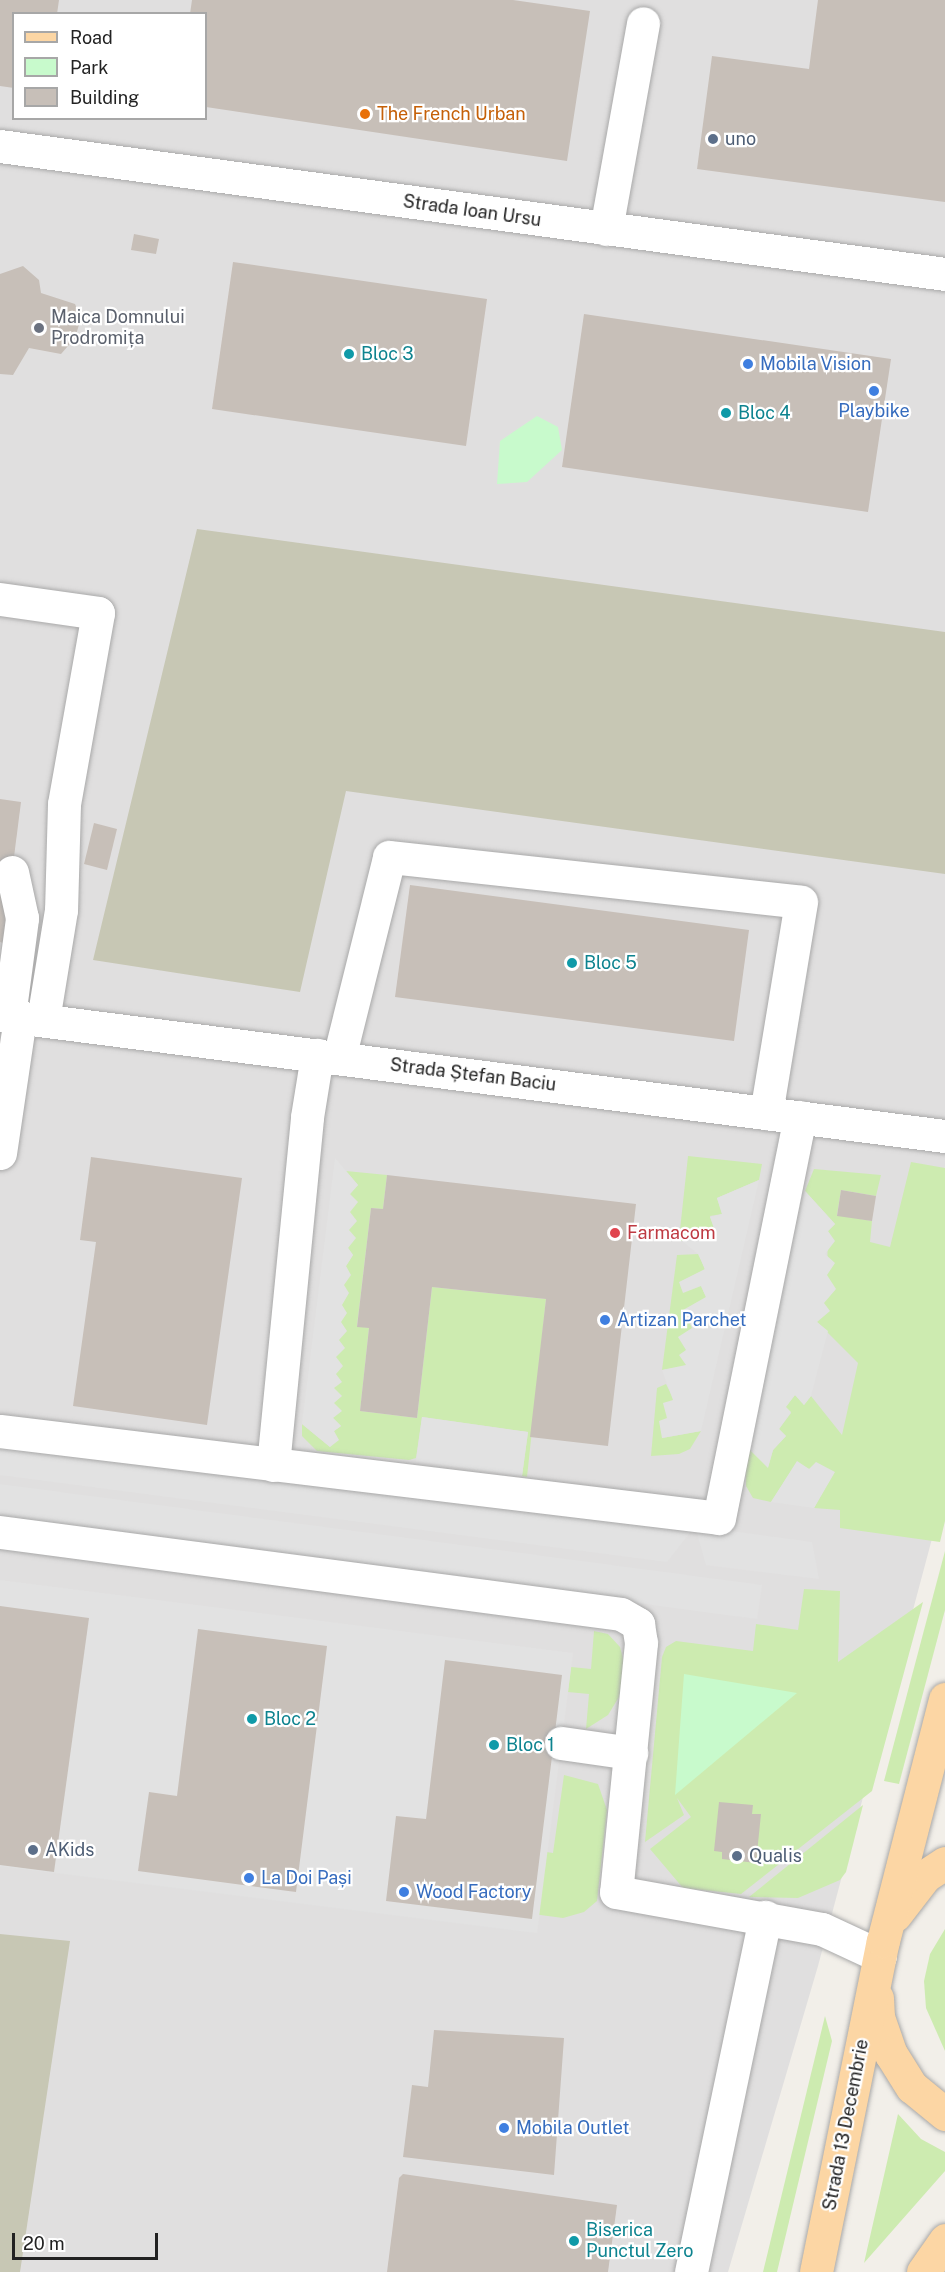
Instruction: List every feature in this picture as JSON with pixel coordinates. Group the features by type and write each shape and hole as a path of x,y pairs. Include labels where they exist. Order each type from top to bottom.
{"main road":[{"name":"Strada 13 Decembrie","path":"816,2272 880,1958 945,1699"},
{"name":"Strada 13 Decembrie","path":"945,1863 925,1876 900,1906 880,1958 878,2017 891,2054 912,2086 945,2114"},
{"path":"923,2272 945,2240"}],"street":[{"path":"606,229 643,23"},
{"name":"Strada Ioan Ursu","path":"0,146 945,274"},
{"path":"0,599 98,613 64,804 62,910 18,1017"},
{"path":"273,1466 307,1117 328,1057 389,857 801,902 766,1113"},
{"path":"0,1153 18,1017 22,918 12,872"},
{"name":"Strada Ștefan Baciu","path":"18,1017 945,1136"},
{"path":"0,1431 273,1466 719,1518 800,1117"},
{"path":"0,1533 621,1614 638,1624 641,1643 616,1892 822,1929 880,1958"},
{"path":"561,1743 631,1753"},
{"path":"691,2272 765,1917"}],"shaded area":[{"path":"0,0 945,0 945,1490 818,1966 728,2272 0,2272"},
{"path":"197,529 945,632 945,874 346,791 300,992 93,960"},
{"path":"335,1158 358,1185 350,1194 358,1202 350,1212 357,1221 349,1230 356,1238 348,1248 353,1255 346,1266 351,1275 344,1285 349,1293 342,1305 347,1313 341,1322 347,1331 339,1340 345,1348 336,1357 343,1366 336,1374 342,1382 334,1388 342,1396 334,1403 342,1411 333,1418 341,1426 334,1431 339,1440 330,1447 302,1424"},
{"path":"759,1180 701,1431 662,1438 659,1421 667,1418 663,1403 673,1400 662,1370 686,1365 679,1355 686,1350 678,1337 692,1328 683,1310 706,1297 701,1286 683,1293 679,1282 705,1269 698,1254 682,1241 715,1231 710,1217 722,1214 717,1198"},
{"path":"805,1191 835,1224 828,1231 835,1241 825,1254 835,1263 827,1275 836,1289 824,1303 830,1311 817,1322 828,1331 811,1396 804,1405 795,1395 786,1407 791,1412 779,1429 786,1436 773,1450 768,1468 745,1445"},
{"path":"422,1417 528,1432 522,1476 416,1461"},
{"path":"0,1439 695,1526 667,1562 0,1475"},
{"path":"797,1461 809,1469 816,1462 835,1472 814,1508 771,1502"},
{"path":"0,1484 762,1585 757,1619 0,1518"},
{"path":"695,1526 812,1542 819,1579 706,1565"},
{"path":"0,1580 573,1653 537,1933 0,1866"},
{"path":"0,1934 70,1941 20,2272 0,2272"}],"green space":[{"path":"537,416 558,427 562,450 527,482 497,484 500,441"},
{"path":"688,1156 762,1164 759,1180 717,1198 722,1214 710,1216 715,1231 682,1241 679,1239"},
{"path":"911,1162 945,1168 945,1521 940,1542 840,1528 840,1510 814,1508 834,1472 809,1469 797,1462 771,1502 753,1498 746,1486 745,1445 768,1467 773,1450 786,1436 779,1429 791,1413 785,1407 795,1395 804,1405 811,1396 842,1435 858,1363 817,1322 827,1275 828,1231 835,1224 805,1191 814,1169 881,1175 876,1196 841,1190 837,1215 872,1221 870,1242 890,1247"},
{"path":"346,1171 387,1175 383,1209 371,1208 357,1326 369,1328 360,1411 417,1418 432,1287 546,1299 527,1477 522,1476 528,1432 422,1417 416,1458 409,1460 317,1451 302,1436 302,1424 330,1447 334,1431 341,1426 333,1418 335,1357 346,1266 353,1255 348,1248 350,1194 358,1185"},
{"path":"699,1254 705,1270 701,1286 706,1297 692,1328 686,1366 662,1370 677,1255"},
{"path":"666,1384 674,1400 662,1438 701,1431 690,1449 679,1454 651,1456 657,1388"},
{"path":"945,1551 945,1610 899,1784 884,1781"},
{"path":"804,1589 840,1591 838,1662 923,1602 872,1791 741,1894 683,1888 650,1849 691,1817 677,1798 684,1815 645,1842 662,1657 666,1647 676,1641 753,1651 756,1624 798,1630"},
{"path":"594,1631 608,1634 620,1647 625,1666 619,1697 608,1715 586,1729 589,1694 568,1692 571,1667 591,1669"},
{"path":"684,1674 797,1693 675,1795"},
{"path":"564,1775 598,1784 607,1810 597,1901 584,1912 563,1918 533,1914 540,1851 553,1853"},
{"path":"863,1805 846,1872 840,1880 798,1898 749,1897"},
{"path":"945,1929 945,2051 926,2008 924,1981 930,1954"},
{"path":"825,2016 832,2041 777,2272 763,2272"},
{"path":"898,2114 921,2139 945,2152 945,2171 864,2263"}],"building":[{"path":"0,0 59,0 57,12 12,12 12,88 0,86"},
{"path":"192,0 513,0 590,11 567,161 207,107 207,12 190,12"},
{"path":"818,0 945,0 945,202 697,169 712,56 809,69"},
{"path":"134,234 159,239 156,254 131,250"},
{"name":"Bloc 3","path":"233,262 487,299 466,446 212,409"},
{"name":"Maica Domnului Prodromița","path":"23,266 39,280 41,293 75,304 81,318 75,338 61,354 29,348 13,375 0,374 0,274"},
{"name":"Bloc 4","path":"584,314 891,359 868,512 562,467"},
{"path":"0,799 21,802 3,943 0,942"},
{"path":"94,823 117,829 107,870 84,864"},
{"name":"Bloc 5","path":"410,885 749,930 734,1041 395,997"},
{"path":"91,1157 242,1178 207,1425 73,1406 96,1242 80,1240"},
{"path":"387,1175 636,1204 608,1446 530,1437 546,1299 432,1287 417,1418 360,1411 369,1328 357,1327 371,1208 383,1209"},
{"path":"841,1190 876,1196 872,1221 837,1216"},
{"path":"0,1606 89,1618 54,1872 0,1865"},
{"name":"Bloc 2","path":"198,1629 327,1646 296,1892 138,1871 149,1792 177,1796"},
{"name":"Bloc 1","path":"445,1660 562,1675 532,1919 386,1901 396,1816 426,1819"},
{"path":"719,1802 753,1805 752,1814 761,1814 756,1863 722,1859 722,1852 714,1851"},
{"name":"Mobila Outlet","path":"434,2030 564,2038 554,2175 403,2157 412,2085 428,2087"},
{"path":"403,2174 617,2205 608,2272 387,2272 399,2178"}],"place":[{"name":"The French Urban","path":"365,114"},
{"name":"uno","path":"713,139"},
{"name":"Maica Domnului Prodromița","path":"39,328"},
{"name":"Bloc 3","path":"349,354"},
{"name":"Mobila Vision","path":"748,364"},
{"name":"Playbike","path":"874,391"},
{"name":"Bloc 4","path":"726,413"},
{"name":"Bloc 5","path":"572,963"},
{"name":"Farmacom","path":"615,1233"},
{"name":"Artizan Parchet","path":"605,1320"},
{"name":"Bloc 2","path":"252,1719"},
{"name":"Bloc 1","path":"494,1745"},
{"name":"AKids","path":"33,1850"},
{"name":"Qualis","path":"737,1856"},
{"name":"La Doi Pași","path":"249,1878"},
{"name":"Wood Factory","path":"404,1892"},
{"name":"Mobila Outlet","path":"504,2128"},
{"name":"Biserica Punctul Zero","path":"574,2241"}]}
